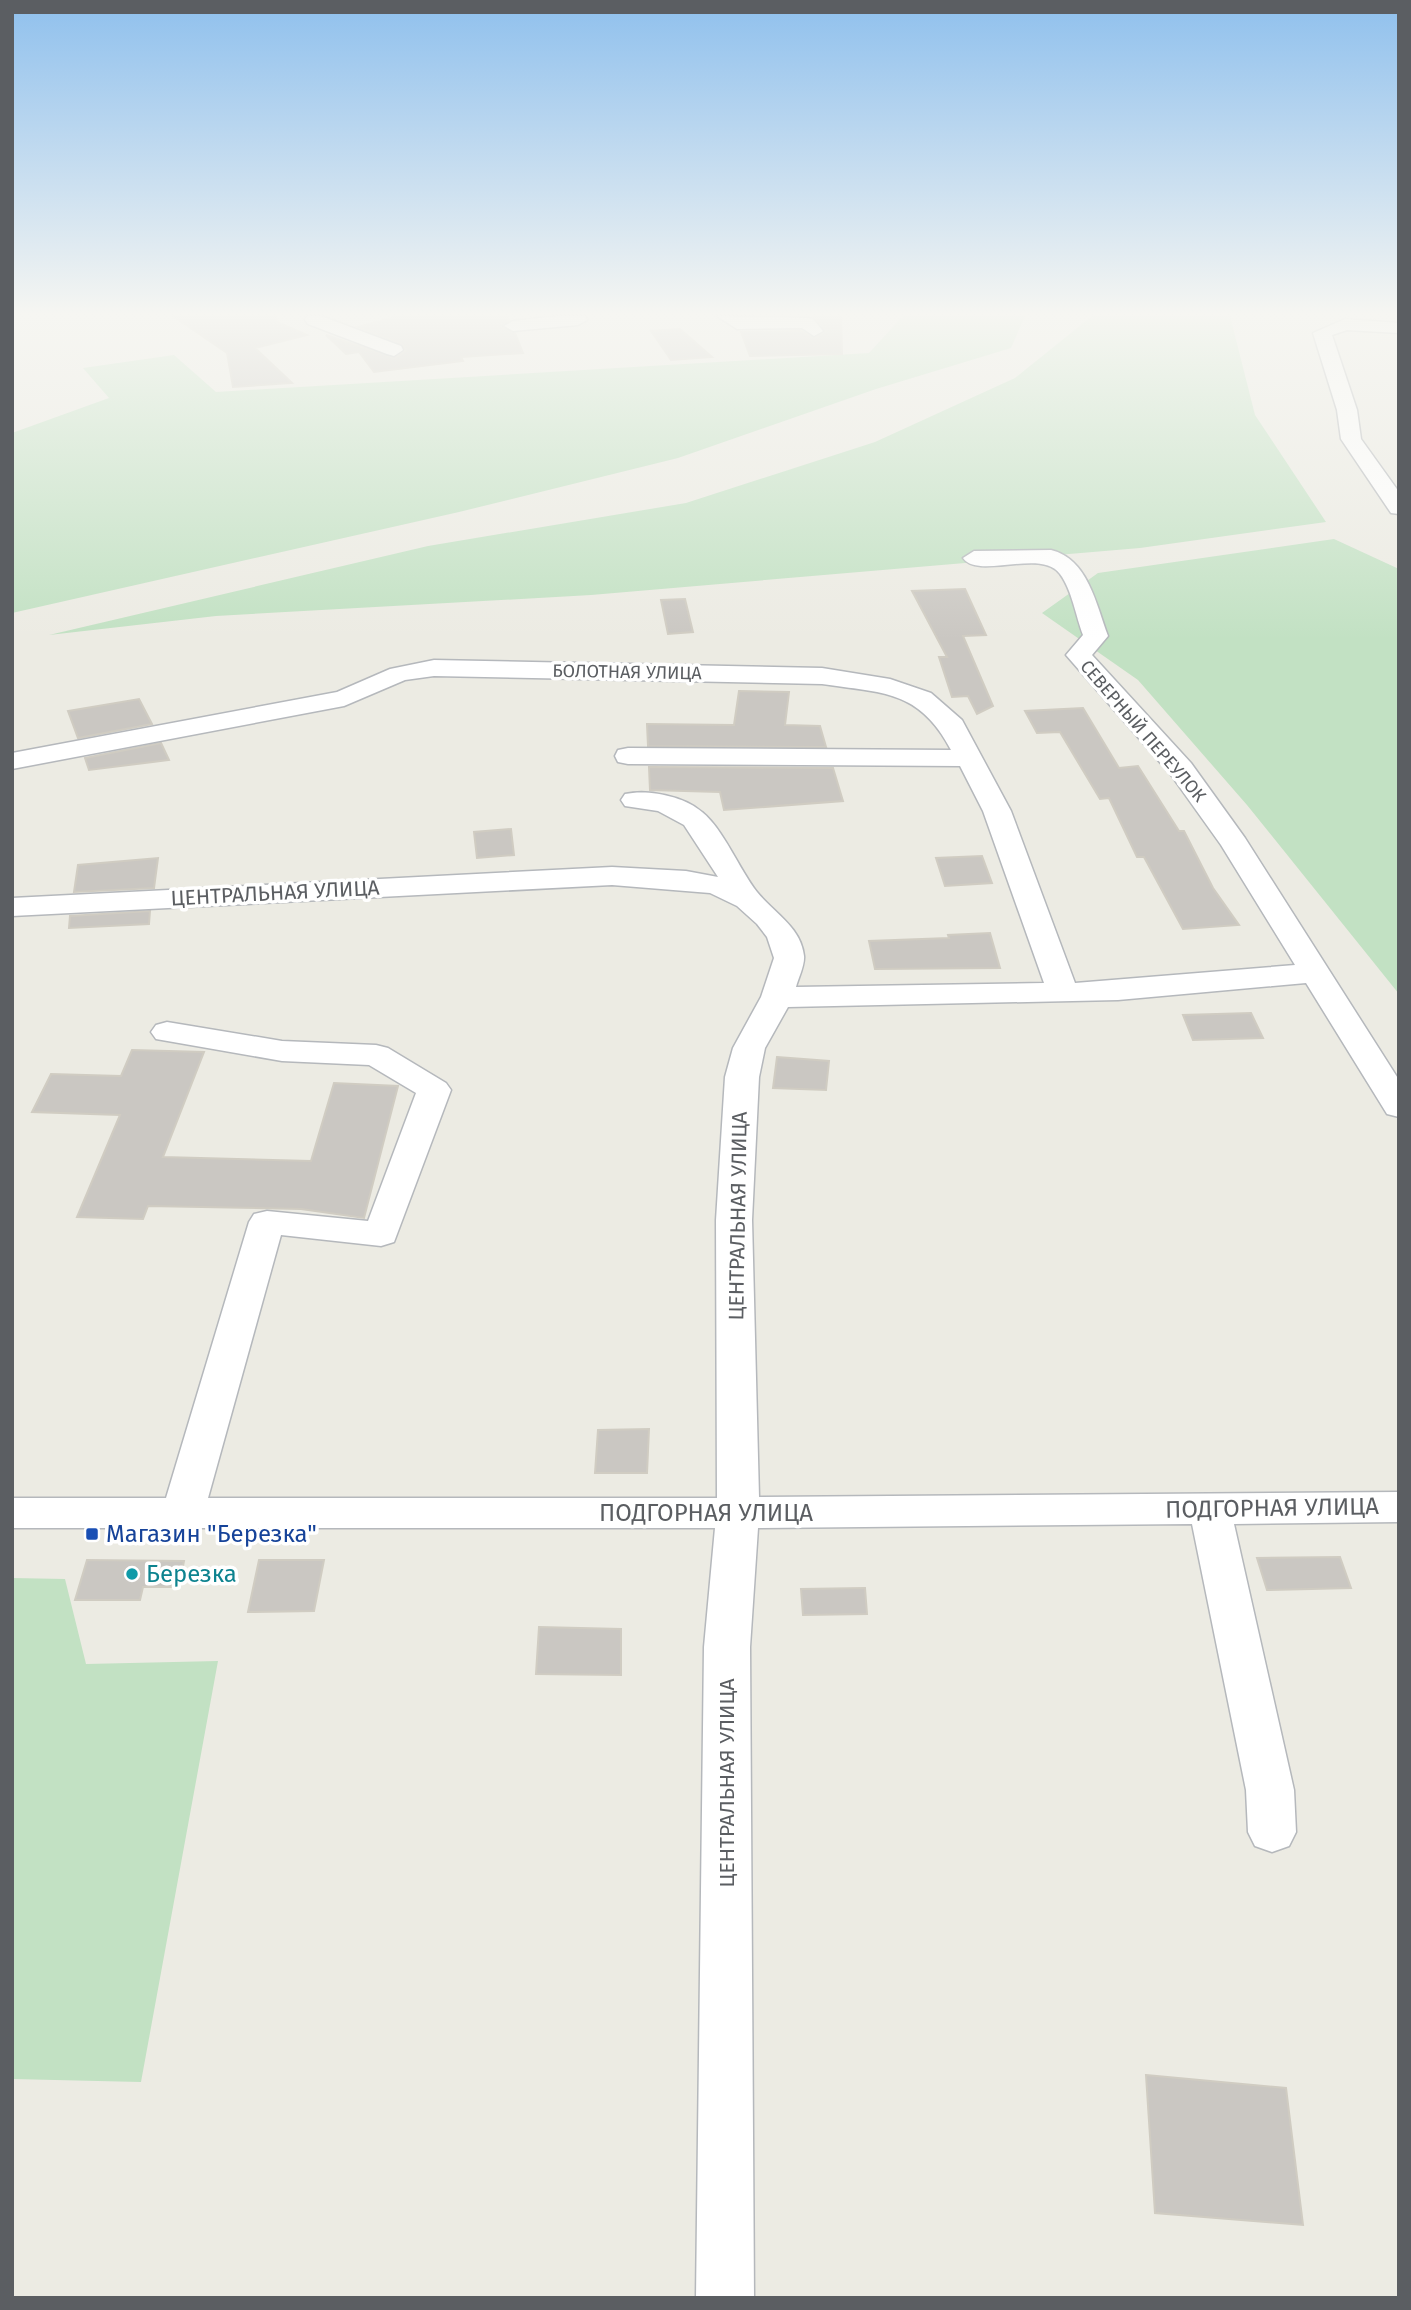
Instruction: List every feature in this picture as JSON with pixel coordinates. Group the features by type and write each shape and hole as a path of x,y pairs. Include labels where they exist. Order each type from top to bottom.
{"street":[{"path":"1348,424 1350,439 1399,508"},
{"name":"СЕВЕРНЫЙ ПЕРЕУЛОК","path":"974,558 1051,557 1070,569 1096,636 1078,655 1181,769 1235,844 1316,973"},
{"name":"БОЛОТНАЯ УЛИЦА","path":"12,761 344,698 399,674 434,668 822,676 890,687 922,698 949,720 997,811 1062,990"},
{"path":"628,756 969,758"},
{"path":"635,800 660,802 682,810 694,820 748,900"},
{"name":"ЦЕНТРАЛЬНАЯ УЛИЦА","path":"12,907 612,876 686,880 718,886 748,900 782,936 789,958 777,997 749,1048 742,1077 734,1220 738,1514 727,1647 725,2298"},
{"path":"777,997 894,998 1118,990 1316,973 1399,1107"},
{"path":"167,1032 282,1051 376,1055 434,1090 381,1234 267,1223 209,1412 183,1511"},
{"name":"ПОДГОРНАЯ УЛИЦА","path":"12,1514 183,1511 738,1514 1399,1507"},
{"path":"1210,1509 1270,1790 1272,1832"}],"green space":[{"path":"37,424 776,424 678,458 459,512 12,613 12,433"},
{"path":"915,424 1261,424 1326,522 1140,548 591,595 216,616 49,635 428,546 686,503 875,442"},
{"path":"1334,539 1399,569 1399,994 1247,805 1138,680 1042,613 1098,573"},
{"path":"12,1578 65,1579 86,1664 218,1661 141,2082 12,2079"}],"building":[{"path":"965,589 986,635 963,636 993,706 977,714 968,696 952,697 939,657 947,657 912,591"},
{"path":"685,599 693,632 668,634 661,600"},
{"path":"739,691 789,692 785,725 820,726 826,747 648,746 647,724 734,725"},
{"path":"139,699 152,724 78,738 68,711"},
{"path":"1083,708 1119,768 1138,766 1179,831 1184,831 1213,888 1239,925 1183,929 1144,857 1137,857 1109,798 1100,799 1060,732 1037,733 1025,711"},
{"path":"161,743 169,760 89,770 85,758"},
{"path":"649,767 833,768 843,801 724,810 720,792 650,790"},
{"path":"511,829 514,855 477,858 474,832"},
{"path":"982,856 992,883 945,886 936,858"},
{"path":"158,858 154,888 74,892 78,865"},
{"path":"150,911 149,924 69,928 70,916"},
{"path":"990,933 1000,968 875,969 869,941 949,938 948,935"},
{"path":"1251,1013 1263,1038 1193,1040 1183,1015"},
{"path":"132,1050 204,1052 163,1157 311,1161 334,1083 398,1086 364,1218 301,1209 148,1206 143,1219 77,1217 120,1115 32,1112 51,1074 121,1076"},
{"path":"777,1057 829,1061 826,1090 773,1088"},
{"path":"649,1429 647,1473 595,1473 598,1430"},
{"path":"1340,1557 1351,1588 1267,1590 1257,1558"},
{"name":"Березка","path":"87,1560 184,1561 179,1587 143,1587 140,1600 75,1600"},
{"path":"259,1560 324,1560 314,1611 248,1612"},
{"path":"865,1588 867,1614 803,1615 801,1589"},
{"path":"539,1627 621,1629 621,1675 536,1674"},
{"path":"1146,2075 1286,2088 1303,2225 1155,2213"}],"place":[{"name":"Магазин \"Березка\"","path":"92,1534"},
{"name":"Березка","path":"132,1574"}]}
